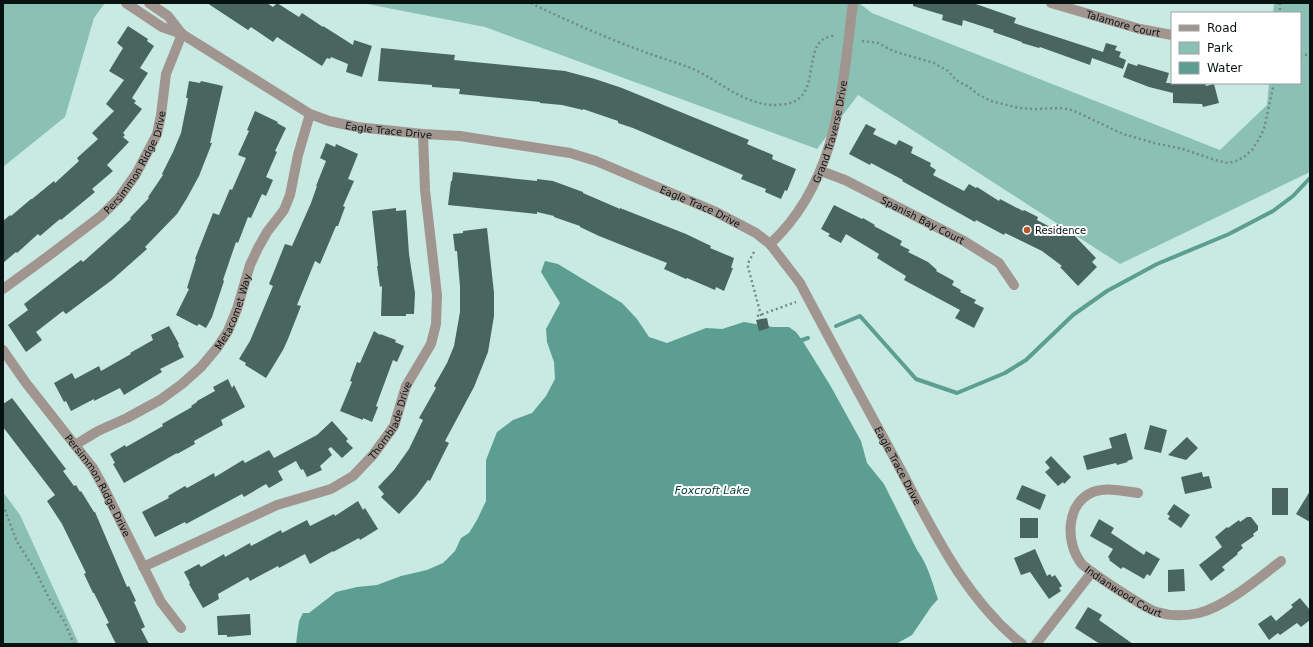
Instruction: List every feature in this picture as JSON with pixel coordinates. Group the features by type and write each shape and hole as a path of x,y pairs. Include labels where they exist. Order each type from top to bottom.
{"street":[{"name":"Eagle Trace Drive","path":"126,3 162,27 182,34 310,114 357,127 423,134 460,136 570,153 596,161 714,211 756,233 770,244 800,282 951,562 992,617 1009,634 1022,644"},
{"name":"Eagle Trace Drive","path":"149,3 168,16 182,34"},
{"name":"Grand Traverse Drive","path":"770,244 780,234 806,201 821,171 835,126 853,3"},
{"name":"Talamore Court","path":"1051,3 1140,29 1171,35"},
{"name":"Persimmon Ridge Drive","path":"3,289 101,216 119,198 136,174 156,134 161,114 166,74 182,34"},
{"name":"Metacomet Way","path":"76,445 98,431 127,418 160,400 201,368 218,348 228,331 237,309 250,265 258,248 267,232 284,210 290,195 298,154 310,114"},
{"name":"Thornblade Drive","path":"143,566 277,505 331,489 353,476 374,455 394,426 406,386 431,344 436,324 437,295 425,190 423,134"},
{"name":"Spanish Bay Court","path":"821,171 845,180 964,241 998,264 1014,285"},
{"name":"Persimmon Ridge Drive","path":"3,350 26,383 93,468 161,602 181,628"},
{"name":"Indianwood Court","path":"1138,493 1111,490 1094,492 1083,498 1075,509 1071,522 1071,538 1076,554 1081,563 1092,572 1156,612 1179,615 1200,613 1216,606 1241,591 1281,561"},
{"path":"1036,644 1092,572"}],"path":[{"path":"531,3 557,16 642,51 692,68 737,95 764,104 781,105 797,100 805,90 816,49 822,41 836,35"},
{"path":"862,41 878,42 893,51 934,63 948,71 956,80 990,101 1019,108 1060,108 1072,110 1123,134 1154,143 1183,149 1228,163 1244,157 1252,150 1259,140 1264,129 1274,84"},
{"path":"754,252 749,261 748,267 762,317"},
{"path":"757,316 762,317 796,302"},
{"path":"3,505 17,542 34,568 49,598 64,621 74,644"}],"green space":[{"path":"3,3 105,3 94,18 65,117 3,167"},
{"path":"362,3 859,3 872,13 1220,150 1267,105 1269,84 1301,84 1301,12 1273,12 1274,3 1310,3 1310,172 1120,264 858,95 817,149 485,27"},
{"path":"3,492 20,515 79,644 3,644"}],"water":[{"name":"Foxcroft Lake","path":"545,261 558,264 622,303 637,319 649,337 667,343 706,328 722,329 744,322 773,327 789,327 796,332 830,385 861,441 867,463 884,484 929,574 938,599 912,635 896,644 296,644 299,621 303,613 309,613 336,592 357,587 377,585 401,576 427,570 443,563 455,551 461,538 469,533 486,501 486,460 497,432 513,420 532,413 546,396 555,379 554,362 547,342 546,329 560,303 541,272"}],"building":[{"path":"207,3 267,3 273,7 277,3 299,17 302,13 353,45 354,40 372,46 362,77 346,72 348,64 331,57 330,59 327,58 322,66 277,37 273,42 251,27 248,30"},
{"path":"913,3 973,3 1016,18 1014,23 1103,52 1106,43 1117,46 1115,50 1121,52 1119,57 1126,60 1123,69 1092,58 1090,65 1040,47 1022,43 993,32 994,30 963,20 962,26 942,20 943,15 913,6"},
{"path":"128,26 148,39 147,41 154,46 140,68 148,73 132,98 136,101 134,103 142,109 123,133 125,135 123,137 129,142 107,165 113,171 92,189 95,192 40,236 38,234 17,253 16,252 3,263 3,221 54,181 55,183 79,161 77,158 98,139 92,133 114,111 106,104 124,80 109,71 123,48 117,43"},
{"path":"381,48 455,55 454,60 565,71 595,79 622,88 749,140 747,144 773,155 772,159 796,169 787,191 785,190 781,199 765,192 766,189 741,179 743,175 618,123 618,121 583,109 540,102 459,94 460,89 432,87 432,85 378,81"},
{"path":"1128,63 1137,66 1138,64 1169,73 1166,83 1205,84 1206,86 1214,84 1219,103 1203,107 1202,104 1173,103 1173,93 1149,87 1123,77"},
{"path":"189,81 200,83 201,81 223,86 210,143 212,143 199,176 187,198 177,214 145,247 147,249 112,280 66,314 63,311 36,332 42,340 26,352 8,325 28,310 24,304 81,260 83,262 131,219 130,218 149,198 148,197 163,175 162,174 181,133 188,98 186,98"},
{"path":"255,111 278,122 277,123 286,128 275,151 277,152 266,177 273,180 266,196 262,194 251,218 248,217 238,243 236,242 212,317 206,328 199,324 197,326 176,315 189,289 187,288 195,259 213,213 219,215 246,158 238,155 249,131 247,130"},
{"path":"866,124 876,129 873,134 896,145 899,140 913,147 911,153 931,163 930,166 936,170 933,175 964,191 969,184 976,188 977,187 999,201 1000,199 1038,217 1037,220 1054,229 1057,224 1070,233 1071,232 1096,258 1092,262 1097,267 1078,286 1060,267 1062,266 1042,251 1005,233 1004,235 976,220 975,222 902,181 903,180 871,163 870,165 849,154"},
{"path":"326,143 335,147 336,144 358,154 348,179 354,181 343,206 345,207 338,226 336,226 320,264 315,261 297,305 301,306 288,339 266,378 245,365 246,363 239,359 250,341 273,286 269,284 285,244 292,246 311,203 326,161 320,158"},
{"path":"453,172 537,181 537,179 553,181 583,192 620,209 686,234 711,246 710,248 734,258 731,268 733,268 724,291 716,287 715,290 664,269 667,263 554,216 537,212 537,214 448,205"},
{"path":"834,205 862,219 863,218 875,225 874,226 902,241 900,245 910,250 908,252 928,262 937,270 936,271 954,281 952,285 961,290 960,292 976,300 974,303 984,308 974,328 955,318 960,310 904,280 906,276 877,258 879,254 846,234 841,243 828,236 830,234 821,229"},
{"path":"396,208 396,211 406,210 409,254 415,293 414,314 406,314 406,316 381,316 382,286 380,287 377,266 372,211"},
{"path":"487,228 494,293 494,316 488,352 474,387 445,441 449,443 430,481 428,480 417,495 399,514 381,497 384,494 378,487 394,470 409,449 423,420 419,418 436,388 434,386 447,363 454,346 460,312 460,287 457,251 455,251 453,234 463,233 463,231"},
{"path":"767,318 769,328 759,331 756,320"},
{"path":"169,326 184,357 160,369 162,372 124,395 120,388 71,411 66,401 64,402 54,383 72,373 75,379 99,366 101,371 153,340 151,335"},
{"path":"374,331 380,335 396,340 395,342 404,346 397,362 393,360 376,406 378,407 372,422 340,411 352,382 350,381 357,362 360,363"},
{"path":"228,379 232,388 234,385 245,407 221,420 223,425 194,441 195,444 124,483 113,464 115,463 110,454 125,445 126,447 163,426 162,424 192,407 191,406 197,401 215,391 213,387"},
{"path":"12,398 66,469 63,471 74,486 76,485 80,492 81,491 95,512 127,587 129,586 136,601 134,602 145,627 141,629 149,644 116,644 106,624 109,623 84,574 86,573 62,524 47,501 55,495 3,427 3,404"},
{"path":"332,421 348,439 346,441 353,448 342,458 331,447 328,449 332,455 320,466 322,470 307,477 303,469 301,470 296,461 278,471 283,480 269,488 266,484 244,497 242,494 186,524 185,522 155,537 142,512 169,498 168,496 185,486 187,488 214,473 215,477 243,460 245,463 269,450 274,458 317,435"},
{"path":"1150,425 1167,430 1161,453 1144,449"},
{"path":"1126,433 1133,459 1117,465 1116,463 1087,470 1083,456 1112,448 1109,438"},
{"path":"1187,437 1198,448 1186,460 1168,455"},
{"path":"1051,456 1071,477 1064,484 1063,482 1058,486 1045,472 1050,468 1045,462"},
{"path":"1202,472 1203,477 1209,476 1212,488 1185,494 1181,477"},
{"path":"1022,485 1046,495 1040,510 1016,499"},
{"path":"1272,488 1288,488 1288,515 1272,515"},
{"path":"1310,491 1310,522 1296,514"},
{"path":"358,501 363,510 365,508 378,529 360,540 359,538 310,564 305,554 250,581 248,577 218,594 219,599 203,608 184,572 199,564 201,567 224,554 225,557 250,543 251,546 281,530 282,533 307,520 310,526 334,514 335,516"},
{"path":"1174,504 1190,515 1181,528 1168,519 1170,516 1167,514"},
{"path":"1247,517 1251,517 1258,526 1258,530 1253,534 1254,536 1241,545 1243,548 1237,553 1238,554 1222,567 1225,570 1211,581 1199,565 1222,547 1215,537 1227,527 1228,528 1239,520 1240,522"},
{"path":"1020,518 1038,518 1038,538 1020,538"},
{"path":"1099,519 1114,528 1111,533 1144,555 1146,551 1160,559 1150,576 1147,574 1144,579 1123,567 1121,569 1109,560 1110,559 1108,557 1113,549 1090,536"},
{"path":"1035,549 1047,576 1050,574 1052,577 1055,575 1062,586 1059,588 1061,591 1049,599 1030,572 1021,575 1014,558"},
{"path":"1184,569 1185,591 1168,592 1168,570"},
{"path":"1300,598 1310,610 1310,620 1301,627 1297,623 1280,635 1278,633 1269,640 1258,624 1271,615 1276,621 1293,607 1291,605"},
{"path":"1088,607 1102,615 1099,620 1133,644 1100,644 1075,628"},
{"path":"250,614 251,635 227,637 227,635 218,635 217,616"}],"waterway":[{"path":"836,326 860,316 916,379 957,393 1005,373 1026,360 1073,315 1107,291 1157,264 1229,234 1273,211 1293,196 1310,178"},
{"path":"802,340 808,338"}],"place":[{"name":"Residence","path":"1027,230"}]}
